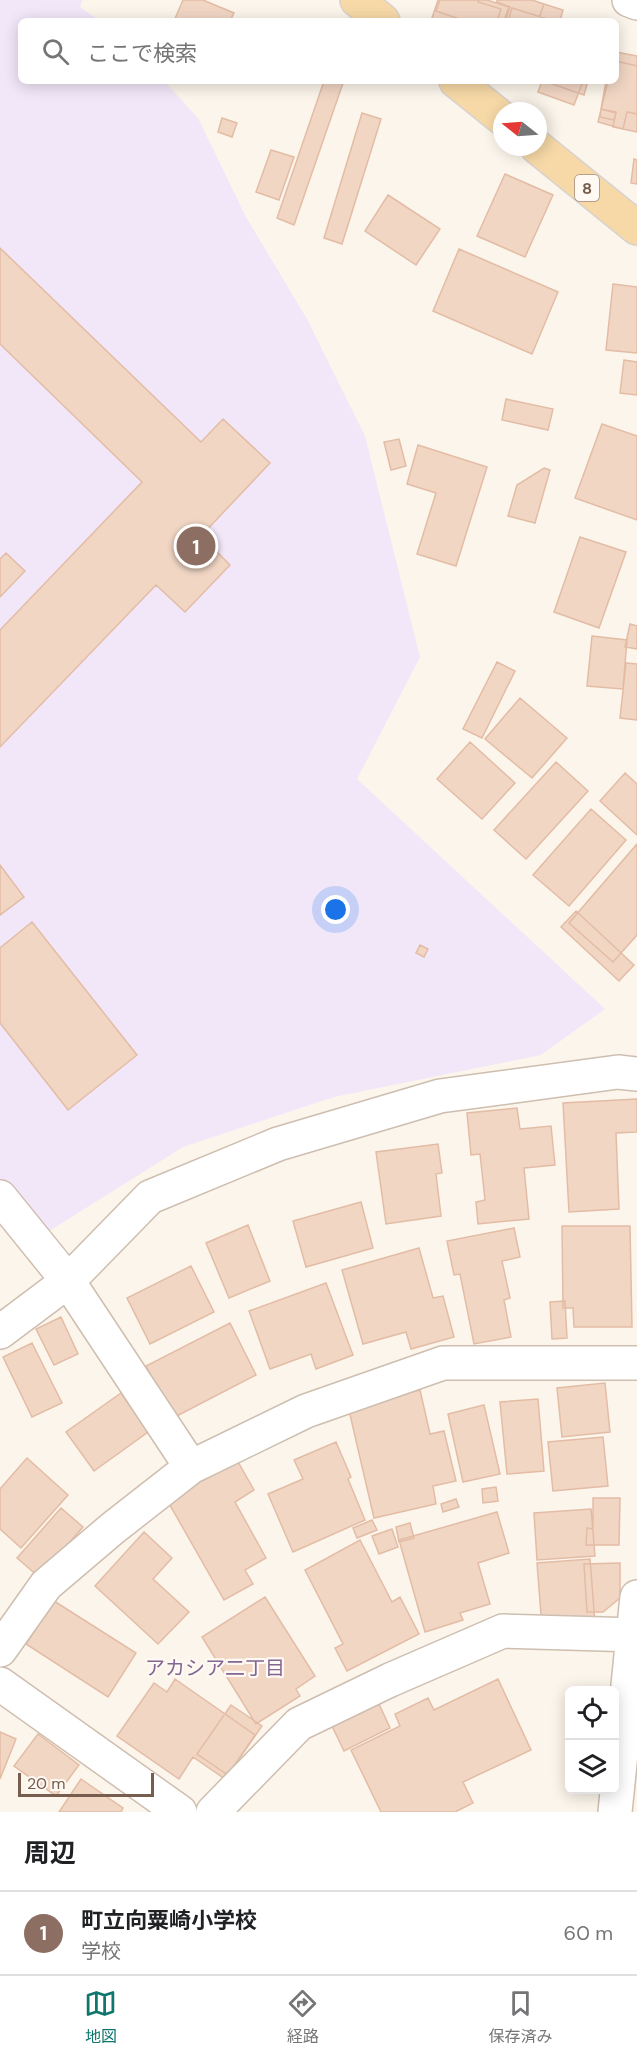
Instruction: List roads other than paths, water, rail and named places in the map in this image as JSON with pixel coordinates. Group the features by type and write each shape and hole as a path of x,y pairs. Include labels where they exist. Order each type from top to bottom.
{"main road":[{"path":"357,0 379,18"},
{"path":"460,84 493,111"},
{"name":"8","path":"547,155 637,228"}],"street":[{"path":"629,0 637,3"},
{"path":"0,1332 68,1281 150,1197 278,1144 440,1096 618,1072 637,1074"},
{"path":"0,1197 68,1281 191,1467"},
{"path":"0,1650 46,1585 113,1527 191,1467 306,1410 443,1363 637,1363"},
{"path":"615,1812 637,1597"},
{"path":"213,1812 299,1724 390,1680 503,1631 635,1634"},
{"path":"0,1684 180,1812"}],"place":[{"name":"町立向粟崎小学校","path":"196,546"}],"district":[{"name":"アカシア二丁目","path":"215,1668"}]}
